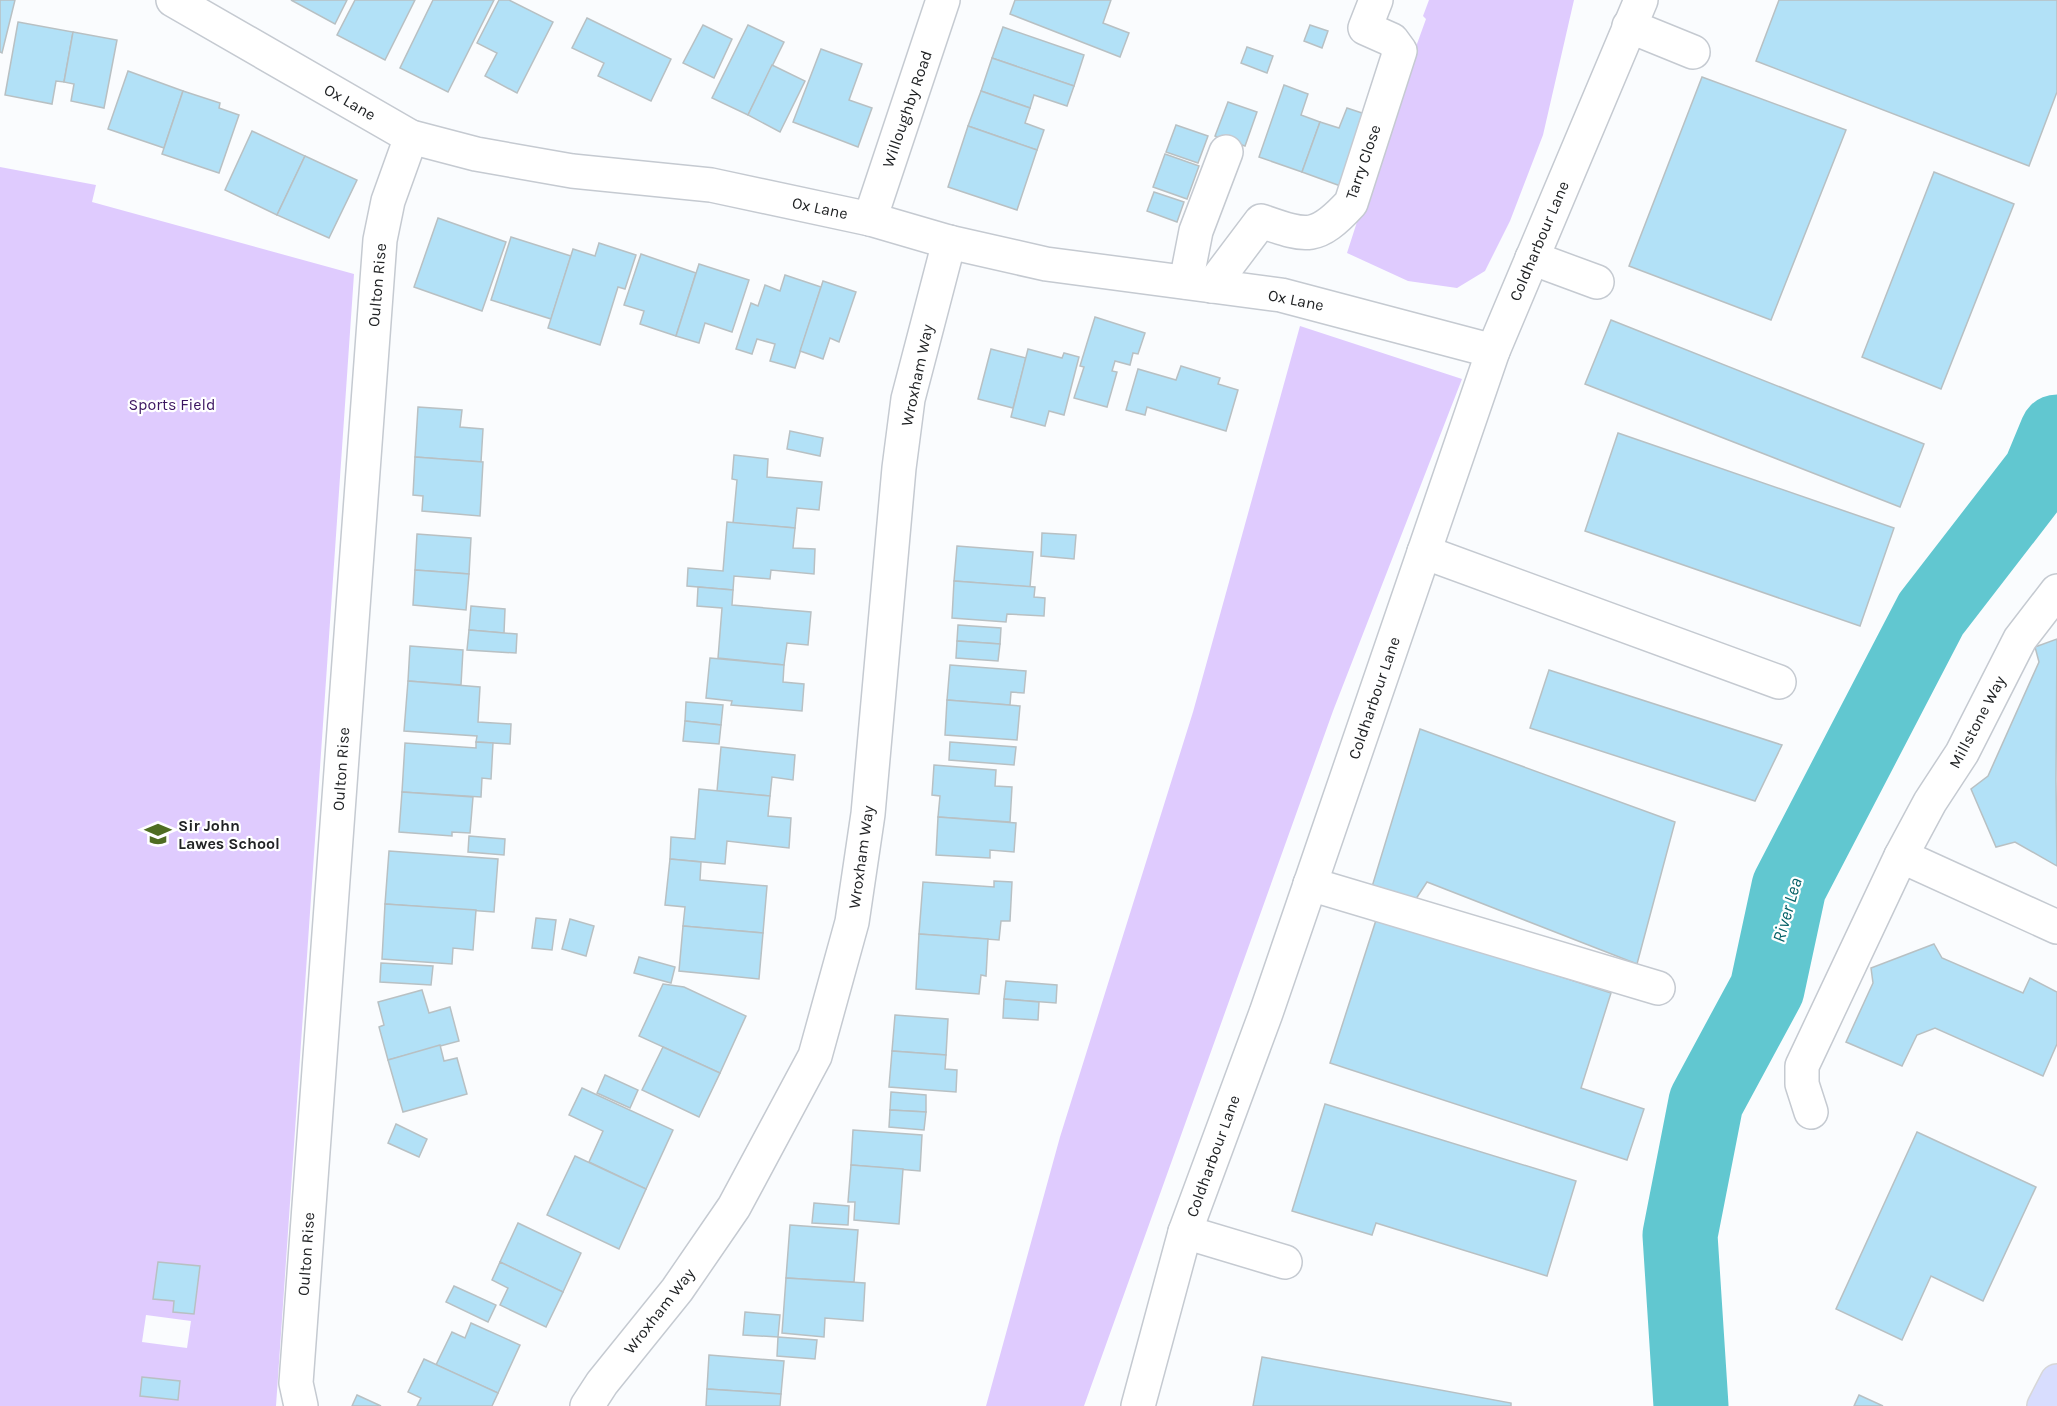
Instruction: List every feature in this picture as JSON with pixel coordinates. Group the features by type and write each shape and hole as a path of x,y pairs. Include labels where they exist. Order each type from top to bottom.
{"main road":[{"path":"2044,1406 2057,1381"}],"street":[{"name":"Ox Lane","path":"173,0 411,137 487,156 572,171 711,185 870,219 949,242 1046,264 1291,297 1493,351"},
{"name":"Willoughby Road","path":"870,219 943,0"},
{"name":"Tarry Close","path":"1199,284 1261,221 1301,235 1317,231 1335,221 1351,203 1400,51 1392,40 1365,28 1376,0"},
{"path":"1635,13 1693,51"},
{"name":"Coldharbour Lane","path":"1138,1406 1185,1232 1311,884 1493,351 1635,13"},
{"name":"Oulton Rise","path":"301,1406 296,1383 380,240 390,192 411,137"},
{"path":"1199,284 1196,231 1226,152"},
{"name":"Wroxham Way","path":"587,1406 602,1383 677,1290 734,1207 815,1056 852,922 868,814 899,468 908,399 949,242"},
{"path":"1532,258 1597,282"},
{"path":"1424,552 1779,682"},
{"name":"Millstone Way","path":"1811,1112 1802,1084 1802,1066 1901,856 1930,802 1962,753 2020,639 2057,591"},
{"path":"1901,856 2057,927"},
{"path":"1311,884 1658,988"},
{"path":"1185,1232 1285,1262"}],"green space":[{"path":"1429,0 1574,0 1543,135 1510,221 1485,271 1457,288 1408,281 1347,253 1391,116 1426,19 1423,16"},
{"name":"Sports Field","path":"0,167 96,185 92,202 354,274 276,1406 0,1406","holes":["146,1315 191,1321 187,1348 142,1342"]},
{"path":"1300,326 1462,379 1333,711 1084,1406 986,1406 1060,1137 1193,712"}],"building":[{"path":"0,0 15,0 2,53 0,52"},
{"path":"291,0 347,0 335,24"},
{"path":"355,0 415,0 385,60 337,35"},
{"path":"433,0 494,0 448,92 400,68"},
{"path":"499,0 509,0 553,22 517,93 485,76 497,53 477,43"},
{"path":"1015,0 1111,0 1103,23 1129,33 1120,57 1010,14"},
{"path":"1779,0 2057,0 2057,92 2029,166 1756,61"},
{"path":"587,18 671,59 651,101 598,76 604,63 572,48"},
{"path":"18,22 73,32 64,82 56,81 52,104 5,95"},
{"path":"703,25 732,39 714,78 683,63"},
{"path":"748,25 784,42 748,115 712,98"},
{"path":"1310,25 1328,31 1322,48 1304,41"},
{"path":"1003,27 1084,55 1074,86 992,58"},
{"path":"73,32 117,40 104,108 71,101 74,84 64,82"},
{"path":"1247,47 1273,56 1267,73 1241,63"},
{"path":"821,49 862,64 849,100 872,108 858,147 793,122"},
{"path":"992,58 1074,86 1067,106 1034,95 1030,108 981,91"},
{"path":"772,65 805,81 780,132 748,115"},
{"path":"128,71 183,91 164,148 108,129"},
{"path":"1702,77 1846,130 1771,320 1629,266"},
{"path":"1284,85 1308,94 1301,115 1320,122 1302,172 1259,157"},
{"path":"183,91 220,103 219,108 239,115 219,173 162,154"},
{"path":"981,91 1030,108 1025,123 1044,130 1037,150 968,126"},
{"path":"1228,102 1257,112 1245,146 1215,136"},
{"path":"1347,108 1371,116 1346,188 1302,172 1320,122 1339,128"},
{"path":"1176,125 1208,136 1198,163 1166,152"},
{"path":"968,126 1037,150 1017,210 948,187"},
{"path":"252,131 305,156 277,215 225,190"},
{"path":"1165,154 1199,166 1187,199 1153,187"},
{"path":"305,156 357,180 329,238 277,215"},
{"path":"1934,172 2014,204 1941,389 1862,357"},
{"path":"1154,192 1184,202 1177,222 1147,211"},
{"path":"438,218 506,242 482,311 414,287"},
{"path":"511,237 571,256 551,319 491,300"},
{"path":"599,243 636,255 625,289 618,287 600,345 548,328 573,249 595,256"},
{"path":"641,254 696,273 676,336 640,324 644,311 624,305"},
{"path":"699,264 749,280 732,332 705,323 699,343 676,336"},
{"path":"785,275 821,287 795,368 770,361 775,344 757,339 752,354 736,349 751,303 758,306 765,285 780,291"},
{"path":"823,281 856,292 839,342 830,338 823,359 800,351"},
{"path":"1095,317 1145,333 1138,354 1133,353 1130,365 1115,361 1112,371 1117,372 1107,407 1074,398 1084,367 1080,366"},
{"path":"1611,320 1924,444 1900,507 1585,384"},
{"path":"991,349 1026,358 1013,408 978,399"},
{"path":"1028,349 1062,358 1064,353 1079,357 1064,415 1049,411 1045,426 1011,417"},
{"path":"1181,366 1220,378 1218,384 1238,390 1226,431 1147,407 1145,415 1126,410 1138,369 1176,380"},
{"path":"418,407 462,410 460,427 483,429 481,462 415,457"},
{"path":"790,431 823,438 820,456 787,449"},
{"path":"1618,433 1894,528 1860,626 1585,531"},
{"path":"734,455 768,459 767,477 822,482 819,510 797,508 795,528 733,523 737,480 732,479"},
{"path":"415,457 483,462 480,516 422,511 423,496 413,495"},
{"path":"727,522 795,528 793,548 815,549 814,574 771,570 770,579 734,576 733,590 687,586 688,568 723,571"},
{"path":"1042,533 1076,535 1074,559 1041,556"},
{"path":"417,534 471,538 469,574 415,570"},
{"path":"957,546 1033,552 1030,587 954,581"},
{"path":"415,570 469,574 466,610 413,605"},
{"path":"954,581 1035,587 1034,597 1045,598 1044,616 1007,614 1006,622 952,618"},
{"path":"698,587 733,590 732,605 811,612 808,645 787,643 784,665 718,658 722,608 697,606"},
{"path":"471,606 505,609 504,633 469,630"},
{"path":"958,625 1001,628 1000,644 957,641"},
{"path":"469,630 517,634 516,653 467,650"},
{"path":"2057,639 2057,866 2015,842 1996,847 1971,789 1988,776 2039,662 2035,647"},
{"path":"957,641 1000,644 998,661 956,658"},
{"path":"410,646 463,650 461,685 408,681"},
{"path":"710,658 784,665 783,682 804,684 802,711 731,705 732,701 706,698"},
{"path":"950,665 1026,671 1024,693 1011,692 1010,705 947,700"},
{"path":"1549,670 1782,745 1755,801 1530,728"},
{"path":"408,681 480,687 478,722 511,724 510,744 476,742 477,736 404,731"},
{"path":"947,700 1020,706 1017,740 945,735"},
{"path":"686,702 723,705 721,725 685,721"},
{"path":"685,721 721,725 719,744 683,741"},
{"path":"1420,729 1675,822 1637,964 1427,882 1410,908 1371,890"},
{"path":"476,742 493,743 491,779 482,778 481,797 402,792 405,743 476,748"},
{"path":"950,742 1016,747 1014,765 949,760"},
{"path":"721,747 795,755 793,780 772,777 770,796 717,791"},
{"path":"934,765 996,770 995,786 1012,787 1010,822 938,817 940,796 932,795"},
{"path":"699,789 770,796 768,816 791,818 789,848 727,841 725,864 670,859 671,837 695,839"},
{"path":"402,792 473,797 470,833 452,832 452,836 399,832"},
{"path":"938,817 1016,823 1014,852 990,850 990,858 936,855"},
{"path":"469,836 505,839 504,855 468,852"},
{"path":"389,851 498,859 494,912 385,904"},
{"path":"670,859 701,862 700,880 767,886 763,933 683,926 685,907 665,905"},
{"path":"994,881 1012,882 1010,921 1001,921 999,940 919,934 923,882 994,887"},
{"path":"385,904 476,910 473,950 453,948 452,964 382,959"},
{"path":"1377,917 1611,993 1581,1088 1644,1109 1627,1160 1330,1063"},
{"path":"536,918 556,920 552,950 532,948"},
{"path":"570,919 594,926 586,956 562,949"},
{"path":"683,926 763,933 759,979 679,971"},
{"path":"919,934 988,939 986,976 981,975 979,994 916,989"},
{"path":"1934,944 1942,958 2023,993 2030,978 2057,992 2057,1044 2043,1076 1935,1028 1917,1035 1902,1066 1846,1042 1873,983 1871,968"},
{"path":"639,957 675,967 671,983 634,973"},
{"path":"381,963 433,966 431,985 380,982"},
{"path":"1006,981 1057,985 1056,1003 1004,999"},
{"path":"663,984 684,987 746,1016 720,1073 639,1036"},
{"path":"422,990 429,1013 450,1007 459,1041 388,1060 379,1027 384,1025 378,1002"},
{"path":"1004,999 1039,1002 1038,1020 1003,1018"},
{"path":"895,1015 948,1019 946,1055 892,1051"},
{"path":"440,1045 444,1061 457,1058 467,1094 403,1112 388,1060"},
{"path":"663,1047 720,1073 699,1117 642,1090"},
{"path":"892,1051 946,1055 945,1069 957,1070 956,1092 889,1087"},
{"path":"605,1075 638,1090 630,1108 597,1093"},
{"path":"582,1088 673,1130 646,1189 589,1162 603,1131 569,1115"},
{"path":"891,1092 926,1095 926,1112 890,1110"},
{"path":"1325,1104 1576,1181 1547,1276 1376,1223 1372,1235 1292,1211"},
{"path":"890,1110 926,1112 924,1130 889,1127"},
{"path":"396,1124 427,1139 419,1157 388,1143"},
{"path":"853,1130 922,1135 920,1171 851,1165"},
{"path":"1917,1132 2036,1187 1983,1301 1931,1276 1902,1340 1836,1309"},
{"path":"575,1156 646,1189 619,1249 547,1215"},
{"path":"851,1165 903,1169 899,1224 854,1220 855,1202 848,1202"},
{"path":"814,1203 849,1206 848,1225 812,1223"},
{"path":"518,1223 581,1253 563,1292 500,1262"},
{"path":"790,1225 858,1230 854,1282 786,1278"},
{"path":"158,1262 200,1266 194,1314 173,1312 174,1301 153,1299"},
{"path":"500,1262 563,1292 546,1327 500,1305 508,1288 492,1280"},
{"path":"786,1278 865,1283 863,1321 825,1318 824,1337 782,1333"},
{"path":"454,1286 496,1305 488,1322 446,1302"},
{"path":"745,1312 780,1315 778,1337 743,1335"},
{"path":"471,1323 520,1345 498,1393 436,1365 452,1332 465,1338"},
{"path":"778,1337 817,1340 815,1359 777,1356"},
{"path":"709,1355 784,1361 781,1394 707,1389"},
{"path":"1262,1357 1511,1403 1511,1406 1253,1406"},
{"path":"424,1359 498,1393 492,1406 417,1406 421,1398 408,1392"},
{"path":"142,1377 180,1381 178,1400 140,1396"},
{"path":"707,1389 781,1394 780,1406 706,1406"},
{"path":"357,1395 381,1406 352,1406"},
{"path":"1859,1395 1883,1406 1854,1406"}],"waterway":[{"name":"River Lea","path":"1691,1406 1680,1235 1706,1102 1767,989 1789,887 1931,614 2040,473 2057,432"}],"place":[{"name":"Sir John Lawes School","path":"158,834"}]}
